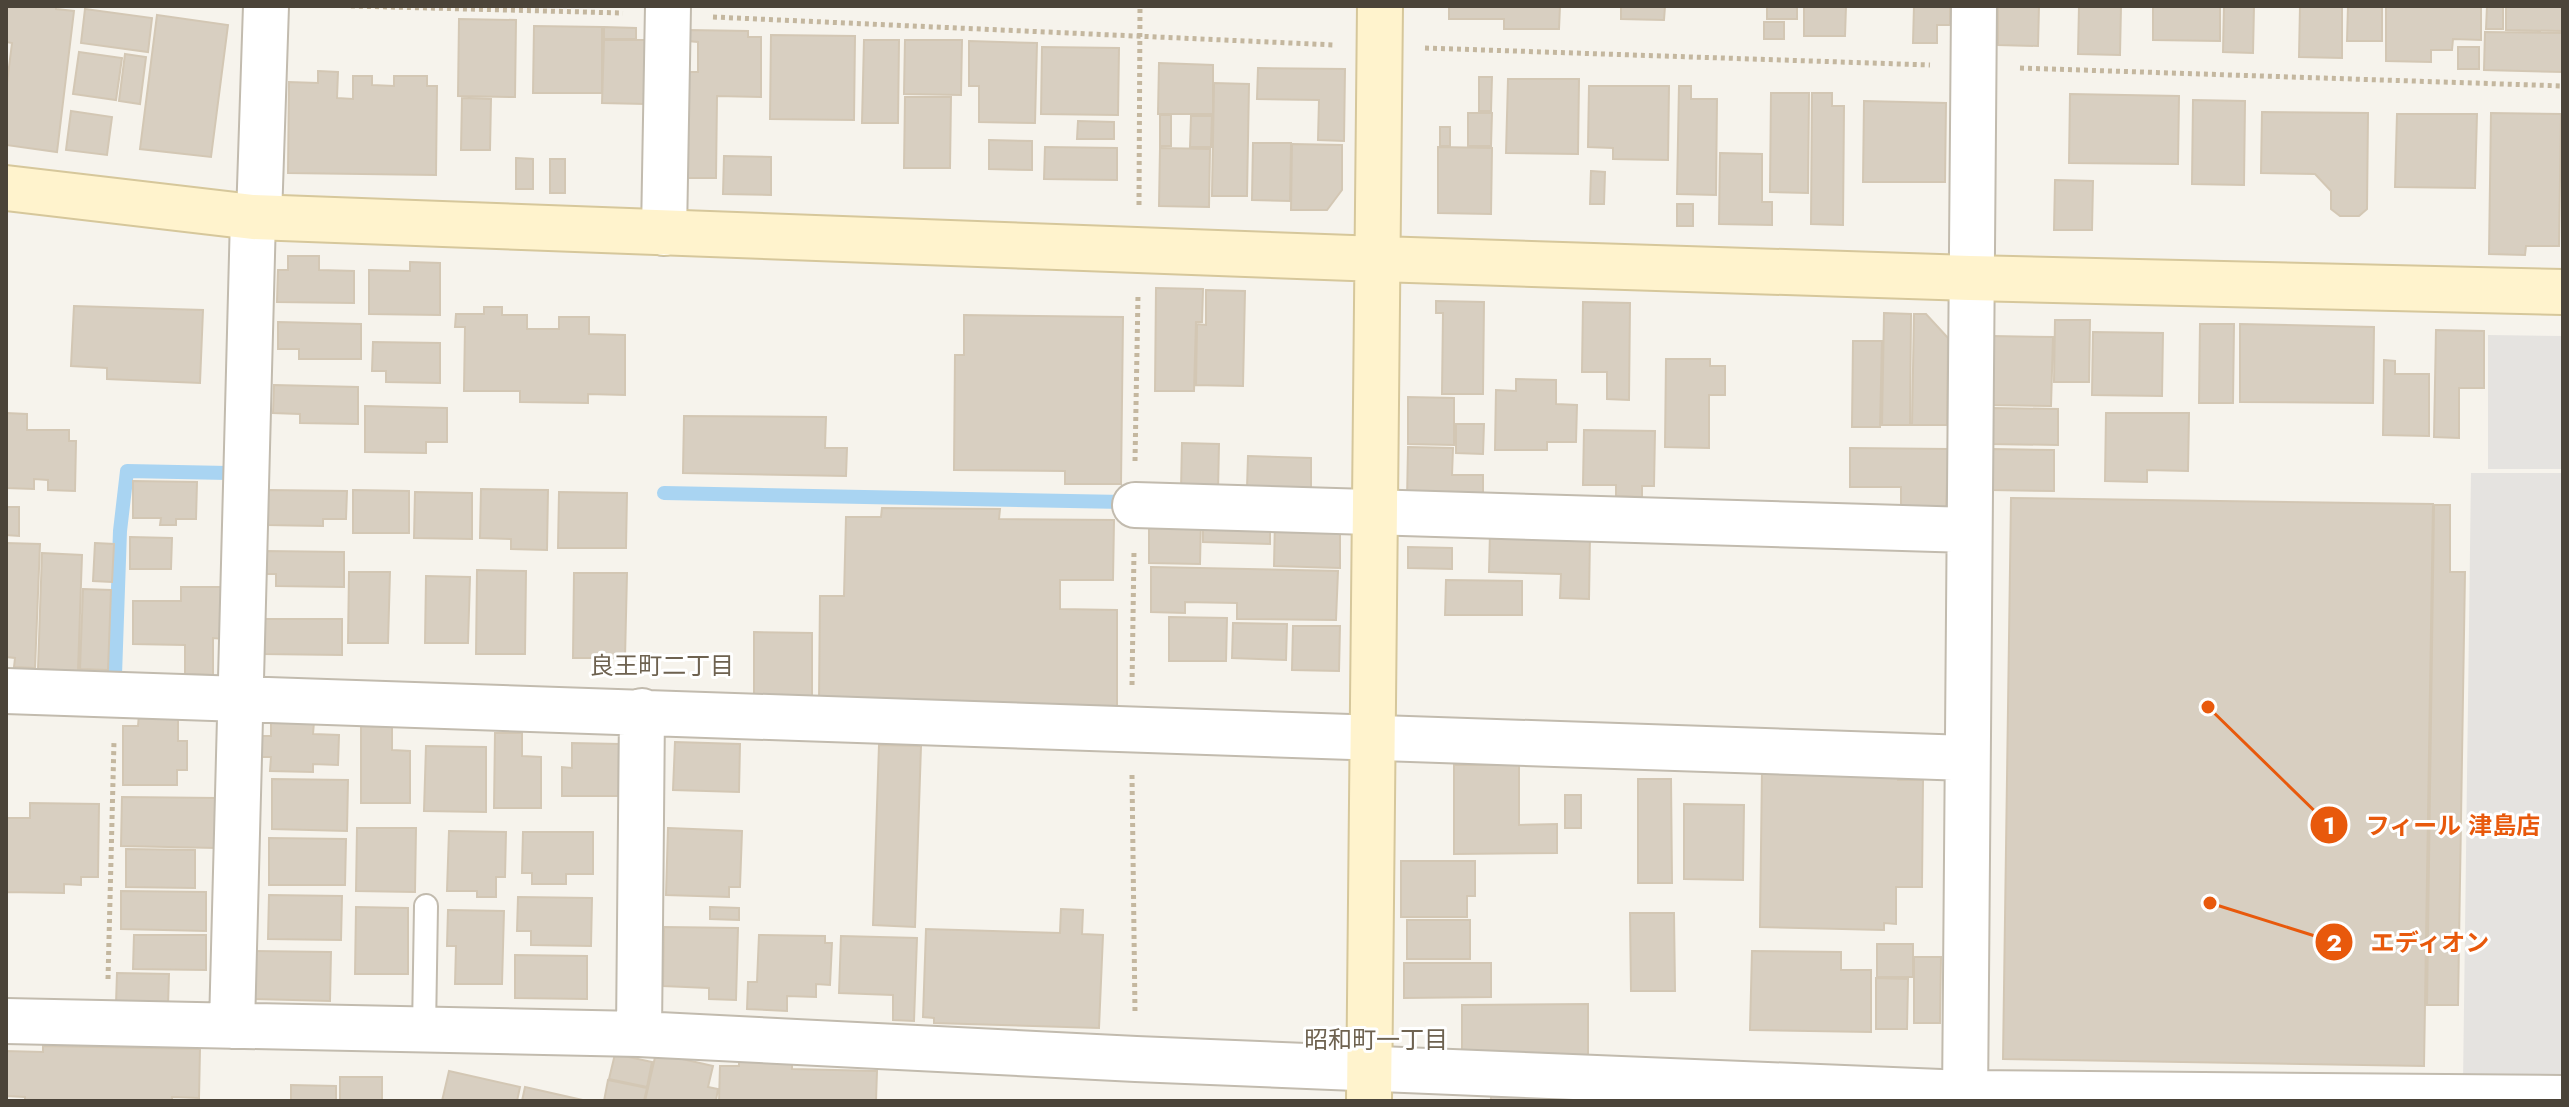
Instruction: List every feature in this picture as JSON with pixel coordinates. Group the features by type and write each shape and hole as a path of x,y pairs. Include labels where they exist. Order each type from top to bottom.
{"street":[{"path":"232,1026 238,700 266,6"},
{"path":"1965,1097 1974,6"},
{"path":"664,233 668,10"},
{"path":"1370,1084 1380,26"},
{"path":"6,188 256,217 1379,259 1970,278 2563,292"},
{"path":"1135,505 1969,530"},
{"path":"6,691 1967,758"},
{"path":"639,1034 642,711"},
{"path":"6,1021 639,1034 1136,1059 1370,1084 1965,1097 2563,1098"}],"lane":[{"path":"424,1030 426,906"}],"path":[{"path":"351,6 668,10 1140,36 1380,26 1973,67 2563,86"},
{"path":"1136,1059 1131,729 1140,6"},
{"path":"107,1023 115,696"}],"shaded area":[{"path":"2488,335 2563,336 2563,469 2488,469"},
{"path":"2471,473 2563,473 2563,1083 2463,1083"}],"building":[{"path":"6,6 56,6 56,9 74,11 57,152 6,145 6,91 12,43 6,42"},
{"path":"1449,6 1560,6 1559,29 1504,29 1504,19 1449,19"},
{"path":"1621,6 1665,6 1664,20 1621,19"},
{"path":"1767,6 1797,6 1797,19 1767,19"},
{"path":"1804,6 1846,6 1845,36 1804,36"},
{"path":"1914,6 1950,6 1950,25 1937,25 1937,43 1913,43"},
{"path":"1998,6 2039,6 2038,46 1998,45"},
{"path":"2079,6 2121,6 2120,55 2078,54"},
{"path":"2153,6 2220,6 2220,41 2153,40"},
{"path":"2224,6 2254,6 2253,53 2223,52"},
{"path":"2300,6 2342,6 2342,58 2299,57"},
{"path":"2348,6 2382,6 2382,41 2347,41"},
{"path":"2386,6 2481,6 2481,40 2453,39 2452,50 2431,50 2431,62 2386,61"},
{"path":"2487,6 2503,6 2503,29 2486,29"},
{"path":"2506,6 2563,6 2563,31 2506,30"},
{"path":"85,9 152,18 148,52 81,43"},
{"path":"157,15 228,25 211,157 140,149"},
{"path":"459,19 516,20 515,97 458,96"},
{"path":"1764,22 1784,22 1784,39 1764,39"},
{"path":"534,26 602,27 602,93 533,93"},
{"path":"604,27 636,28 636,39 604,39"},
{"path":"688,30 748,31 748,37 761,37 761,97 717,96 716,178 685,178 686,72 698,72 698,42 688,41"},
{"path":"2485,32 2563,33 2563,72 2484,70"},
{"path":"771,35 855,36 854,120 770,119"},
{"path":"604,40 646,40 645,104 602,103"},
{"path":"864,40 899,40 898,123 862,123"},
{"path":"905,40 962,40 961,95 904,94"},
{"path":"969,41 1037,43 1035,123 979,122 979,86 969,86"},
{"path":"1042,47 1119,48 1118,115 1041,114"},
{"path":"2458,47 2479,47 2479,69 2458,69"},
{"path":"79,52 122,58 116,100 73,94"},
{"path":"125,54 146,57 140,104 119,101"},
{"path":"1159,63 1213,65 1213,114 1158,114"},
{"path":"1258,68 1345,69 1344,141 1318,140 1319,100 1257,99"},
{"path":"318,71 338,72 337,98 353,99 353,76 372,76 372,85 394,86 394,76 427,76 427,86 437,86 436,175 288,173 289,82 318,83"},
{"path":"1479,77 1492,77 1491,111 1479,111"},
{"path":"1508,79 1579,79 1578,154 1506,153"},
{"path":"1214,83 1249,84 1247,196 1212,196"},
{"path":"1589,86 1669,86 1668,160 1613,159 1613,148 1588,147"},
{"path":"1679,86 1691,86 1691,99 1717,99 1716,195 1677,194"},
{"path":"1771,93 1809,93 1808,193 1770,192"},
{"path":"1812,93 1832,93 1832,106 1844,106 1843,225 1811,224"},
{"path":"2070,94 2179,96 2178,164 2069,163"},
{"path":"905,97 951,97 950,168 904,168"},
{"path":"462,98 491,99 490,150 461,150"},
{"path":"2193,100 2245,101 2244,185 2192,184"},
{"path":"1864,101 1946,103 1945,182 1863,182"},
{"path":"71,111 112,117 107,155 66,150"},
{"path":"2262,112 2368,113 2367,209 2359,216 2340,216 2331,209 2331,191 2315,174 2261,173"},
{"path":"1468,113 1492,113 1491,146 1468,146"},
{"path":"2491,113 2561,114 2559,246 2526,246 2525,255 2489,254"},
{"path":"2397,114 2477,114 2475,188 2395,187"},
{"path":"1160,115 1171,115 1171,146 1160,146"},
{"path":"1191,116 1212,116 1211,147 1190,147"},
{"path":"1078,121 1114,122 1114,139 1077,139"},
{"path":"1440,127 1450,127 1450,146 1440,146"},
{"path":"989,140 1032,141 1032,170 989,169"},
{"path":"1253,143 1291,143 1290,201 1252,200"},
{"path":"1292,144 1342,145 1342,190 1327,210 1291,210"},
{"path":"1045,147 1117,148 1117,180 1044,179"},
{"path":"1438,147 1492,148 1491,214 1438,213"},
{"path":"1160,148 1210,149 1209,207 1159,206"},
{"path":"1720,153 1762,154 1762,202 1772,202 1772,225 1719,224"},
{"path":"724,156 771,157 771,195 723,194"},
{"path":"516,158 533,159 533,189 516,189"},
{"path":"550,159 565,159 565,193 550,193"},
{"path":"1591,171 1605,172 1604,204 1590,204"},
{"path":"2055,180 2093,181 2092,230 2054,230"},
{"path":"1677,204 1693,204 1693,226 1677,226"},
{"path":"288,256 319,256 319,270 354,271 354,303 277,302 278,270 288,270"},
{"path":"410,262 440,263 440,315 369,314 369,270 410,271"},
{"path":"1156,288 1203,289 1202,322 1196,322 1194,391 1155,391"},
{"path":"1206,290 1245,291 1243,386 1196,385 1197,324 1206,325"},
{"path":"1436,301 1484,302 1483,394 1442,394 1443,313 1436,313"},
{"path":"1583,302 1630,303 1629,400 1607,399 1607,372 1582,372"},
{"path":"74,306 203,310 200,383 107,379 107,368 71,366"},
{"path":"484,307 502,307 502,315 527,315 527,329 559,329 559,317 589,317 589,334 625,335 625,395 588,394 588,403 520,402 520,391 464,391 465,327 455,327 456,314 484,314"},
{"path":"1884,313 1911,314 1910,425 1882,425"},
{"path":"1914,314 1926,314 1948,338 1947,425 1912,425"},
{"path":"964,315 1123,317 1121,484 1065,484 1065,471 954,470 955,355 964,355"},
{"path":"2055,320 2090,320 2089,382 2054,382"},
{"path":"278,322 361,324 361,359 299,359 299,349 278,349"},
{"path":"2200,324 2234,324 2233,403 2199,403"},
{"path":"2240,324 2374,327 2373,403 2240,402"},
{"path":"2436,330 2484,331 2484,388 2459,388 2459,438 2434,437"},
{"path":"2093,332 2163,333 2162,396 2092,395"},
{"path":"1992,336 2053,337 2051,406 1992,405"},
{"path":"1853,341 1882,341 1880,427 1852,427"},
{"path":"373,342 440,343 440,383 386,382 386,371 372,371"},
{"path":"1666,359 1710,359 1710,366 1725,366 1725,395 1709,395 1709,448 1665,447"},
{"path":"2384,360 2395,361 2395,374 2429,374 2429,436 2383,435"},
{"path":"1516,379 1556,380 1556,404 1577,405 1576,442 1547,442 1547,450 1495,450 1496,390 1516,391"},
{"path":"274,385 358,387 358,424 300,423 300,414 273,413"},
{"path":"1408,397 1454,398 1454,445 1408,444"},
{"path":"365,406 447,408 447,442 426,442 426,453 365,452"},
{"path":"1991,408 2058,409 2058,445 1991,444"},
{"path":"6,413 27,414 27,430 69,430 69,441 76,441 75,491 48,490 48,480 34,479 34,489 6,488"},
{"path":"2106,413 2189,413 2188,471 2147,470 2147,482 2105,481"},
{"path":"684,416 826,417 825,448 847,448 846,476 683,473"},
{"path":"1456,424 1484,424 1483,454 1456,453"},
{"path":"1584,430 1655,431 1654,486 1642,486 1642,497 1616,496 1616,485 1583,485"},
{"path":"1182,443 1219,444 1218,491 1181,490"},
{"path":"1408,447 1453,448 1452,475 1483,475 1483,502 1407,501"},
{"path":"1850,448 1948,449 1946,512 1901,511 1901,487 1850,487"},
{"path":"1992,449 2054,450 2054,491 1992,490"},
{"path":"1248,456 1311,458 1311,490 1247,488"},
{"path":"133,481 197,482 196,519 176,519 176,525 160,525 161,518 133,518"},
{"path":"481,489 548,490 547,550 511,549 511,539 480,538"},
{"path":"267,490 347,491 346,519 323,519 323,526 267,525"},
{"path":"353,490 409,491 409,533 353,533"},
{"path":"415,492 472,493 472,539 414,538"},
{"path":"559,492 627,493 626,548 558,548"},
{"path":"2011,498 2433,504 2424,1066 2003,1059"},
{"path":"2434,505 2450,505 2450,572 2465,572 2458,1005 2427,1005"},
{"path":"6,507 19,507 19,536 6,535"},
{"path":"882,508 1000,509 999,519 1114,520 1113,580 1060,580 1060,609 1117,610 1117,706 819,702 820,596 844,596 846,517 881,517"},
{"path":"1149,517 1201,518 1200,564 1149,563"},
{"path":"1203,517 1270,519 1270,544 1203,542"},
{"path":"1275,520 1340,522 1340,568 1274,566"},
{"path":"1490,533 1590,535 1589,599 1560,598 1561,574 1489,572"},
{"path":"130,537 172,538 171,569 130,569"},
{"path":"6,543 40,544 35,668 14,667 15,658 6,657"},
{"path":"95,543 114,544 112,582 93,581"},
{"path":"1408,547 1452,548 1452,569 1408,568"},
{"path":"265,551 344,552 344,587 276,586 276,574 264,574"},
{"path":"42,553 82,555 78,671 38,669"},
{"path":"1151,567 1338,571 1336,620 1237,619 1237,603 1185,602 1185,613 1151,612"},
{"path":"477,570 526,571 525,654 476,654"},
{"path":"349,572 390,572 388,643 348,643"},
{"path":"574,573 627,573 625,658 573,658"},
{"path":"426,576 470,577 468,643 425,643"},
{"path":"1446,580 1522,581 1522,615 1445,615"},
{"path":"181,587 224,587 223,639 213,638 213,675 185,674 185,645 133,644 133,601 181,601"},
{"path":"83,589 111,590 108,670 80,669"},
{"path":"1169,617 1227,618 1226,661 1169,661"},
{"path":"263,619 342,619 342,655 262,654"},
{"path":"1233,623 1287,624 1286,660 1232,658"},
{"path":"1293,626 1340,626 1339,671 1292,670"},
{"path":"754,632 812,633 812,698 754,697"},
{"path":"139,714 178,714 178,741 187,741 187,770 177,770 177,785 123,785 123,726 138,726"},
{"path":"271,722 314,722 313,734 339,735 338,765 313,764 313,772 270,771 271,757 257,757 257,736 271,736"},
{"path":"361,726 392,727 392,750 410,751 410,803 361,803"},
{"path":"495,733 522,733 522,756 541,757 541,808 494,808"},
{"path":"675,742 740,744 739,792 673,790"},
{"path":"572,743 619,744 618,796 562,796 562,767 572,768"},
{"path":"879,745 921,746 915,927 873,925"},
{"path":"426,746 486,747 486,812 424,811"},
{"path":"1454,765 1519,765 1519,825 1557,824 1557,853 1454,854"},
{"path":"1762,769 1898,771 1898,780 1923,780 1922,887 1896,887 1896,924 1884,923 1884,930 1760,927"},
{"path":"272,779 348,780 347,831 272,829"},
{"path":"1638,779 1671,779 1672,883 1638,883"},
{"path":"1565,795 1581,795 1581,828 1565,828"},
{"path":"122,797 217,798 216,848 121,846"},
{"path":"30,803 99,804 98,877 81,877 81,885 64,884 64,893 7,892 6,899 6,818 30,818"},
{"path":"1684,804 1744,805 1743,880 1684,879"},
{"path":"357,828 416,828 415,892 356,891"},
{"path":"668,828 742,831 740,887 729,887 729,897 666,895"},
{"path":"449,831 506,832 505,877 496,877 496,897 477,897 477,891 447,891"},
{"path":"523,832 593,832 593,874 566,874 566,884 532,884 532,873 522,873"},
{"path":"269,838 346,839 345,885 269,885"},
{"path":"126,849 195,850 195,888 126,887"},
{"path":"1401,861 1475,861 1475,896 1467,896 1467,917 1401,917"},
{"path":"121,891 206,892 206,931 121,929"},
{"path":"269,895 342,896 341,940 268,939"},
{"path":"518,897 592,898 591,946 531,945 531,931 517,931"},
{"path":"356,907 408,908 408,974 355,974"},
{"path":"710,907 739,908 739,920 710,919"},
{"path":"1061,909 1083,910 1082,934 1103,935 1099,1028 934,1023 934,1018 923,1017 926,929 1060,933"},
{"path":"448,910 504,911 502,984 455,984 456,946 447,946"},
{"path":"1630,913 1674,913 1675,991 1631,991"},
{"path":"1407,920 1470,920 1470,959 1407,959"},
{"path":"664,927 738,928 736,1000 709,999 709,988 663,986"},
{"path":"134,935 206,935 206,970 133,969"},
{"path":"759,935 825,936 825,943 832,943 830,985 816,984 816,997 787,996 787,1011 747,1009 748,982 757,982"},
{"path":"841,936 917,938 914,1021 893,1020 893,995 839,993"},
{"path":"1877,944 1913,944 1913,977 1877,977"},
{"path":"253,951 331,952 330,1001 252,999"},
{"path":"1752,951 1841,952 1841,970 1871,970 1871,1032 1750,1030"},
{"path":"515,955 587,956 587,999 515,998"},
{"path":"1914,957 1941,957 1940,1023 1914,1023"},
{"path":"1404,963 1491,963 1491,997 1404,998"},
{"path":"117,973 169,974 168,1005 116,1004"},
{"path":"1876,978 1908,979 1907,1029 1876,1029"},
{"path":"1588,1004 1588,1064 1462,1065 1462,1005"},
{"path":"43,1046 200,1049 199,1098 172,1097 172,1101 25,1101 25,1097 6,1096 6,1051 43,1052"},
{"path":"656,1053 713,1066 708,1087 718,1089 716,1101 645,1101"},
{"path":"615,1054 652,1062 647,1087 609,1079"},
{"path":"739,1059 792,1060 792,1069 877,1071 876,1101 719,1101 720,1066 739,1066"},
{"path":"449,1071 520,1087 517,1101 442,1101"},
{"path":"340,1077 382,1077 382,1101 340,1101"},
{"path":"608,1080 647,1088 644,1101 604,1101"},
{"path":"291,1085 336,1086 336,1101 291,1101"},
{"path":"525,1087 587,1101 522,1101"},
{"path":"1491,1096 1530,1096 1530,1101 1491,1101"}],"waterway":[{"path":"115,675 120,531 127,471 228,473"},
{"path":"664,493 1124,502"}],"place":[{"name":"フィール 津島店","path":"2208,707"},
{"name":"エディオン","path":"2210,903"}],"district":[{"name":"良王町二丁目","path":"662,665"},
{"name":"昭和町一丁目","path":"1376,1039"}]}
